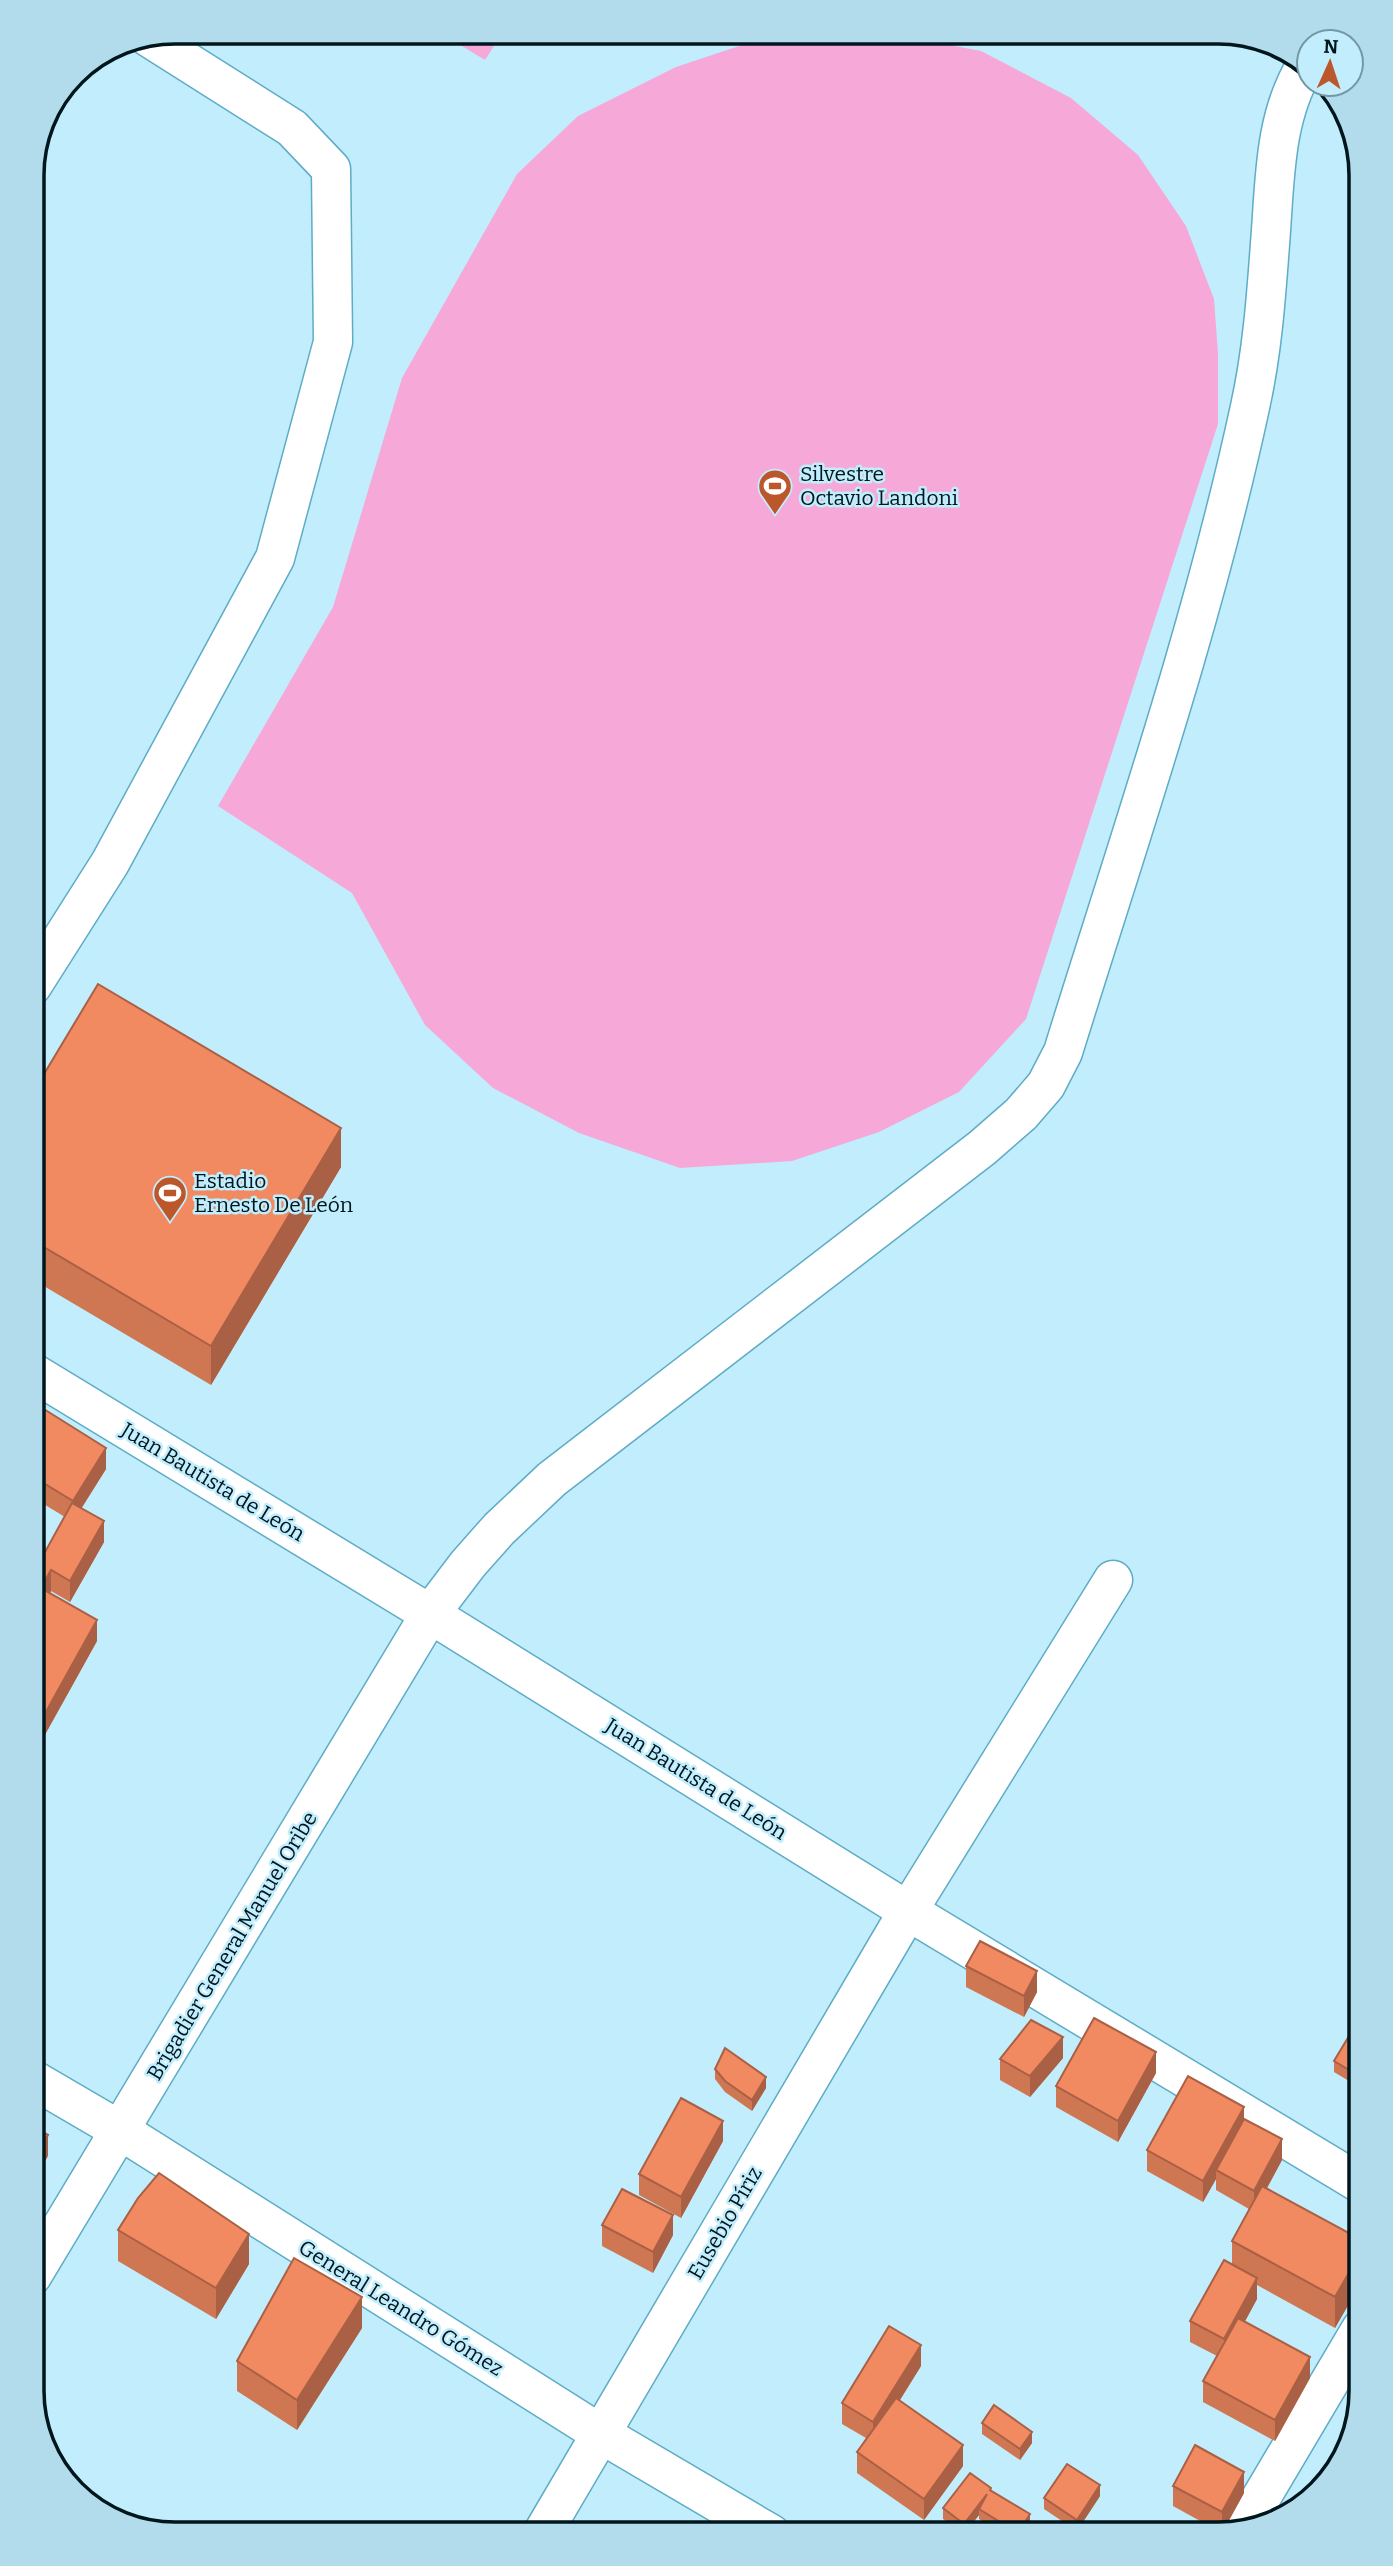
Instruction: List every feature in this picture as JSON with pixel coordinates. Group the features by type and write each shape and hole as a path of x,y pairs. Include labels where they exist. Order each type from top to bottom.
{"street":[{"path":"44,967 110,863 275,558 333,342 331,169 292,128 160,45"},
{"name":"Brigadier General Manuel Oribe","path":"44,2256 430,1614 468,1564 552,1479 982,1148 1021,1114 1046,1085 1068,1039 1166,721 1234,483 1265,317 1276,157 1295,87"},
{"name":"Juan Bautista de León","path":"44,1379 430,1614 908,1911 1349,2176"},
{"name":"Eusebio Píriz","path":"549,2522 908,1911 1113,1580"},
{"name":"General Leandro Gómez","path":"44,2086 121,2131 601,2434 751,2522"},
{"path":"1249,2519 1349,2351"}],"shaded area":[{"path":"459,44 495,44 485,60"},
{"name":"Silvestre Octavio Landoni","path":"745,44 944,44 981,51 1071,98 1138,155 1186,226 1214,299 1218,353 1218,424 1026,1019 959,1092 879,1132 792,1161 680,1168 579,1133 493,1088 425,1025 352,893 218,806 333,607 402,378 517,174 578,116 676,67"}],"building":[{"name":"Estadio Ernesto De León","path":"98,984 341,1128 211,1346 44,1247 44,1074"},
{"path":"44,1409 106,1448 73,1501 44,1483"},
{"path":"72,1503 104,1521 70,1581 51,1570 44,1583 44,1554"},
{"path":"44,1590 97,1620 44,1715"},
{"path":"980,1941 1037,1971 1024,1996 966,1966"},
{"path":"1094,2018 1156,2052 1118,2121 1056,2086"},
{"path":"1031,2020 1063,2037 1030,2076 1000,2059"},
{"path":"1349,2036 1349,2070 1334,2061"},
{"path":"725,2048 766,2077 752,2100 725,2081 715,2069"},
{"path":"1188,2076 1244,2107 1203,2181 1147,2150"},
{"path":"681,2098 723,2121 681,2197 639,2174"},
{"path":"1244,2119 1282,2139 1254,2191 1216,2170"},
{"path":"159,2173 249,2234 216,2288 118,2230 138,2198"},
{"path":"1262,2186 1349,2233 1349,2273 1335,2297 1232,2241"},
{"path":"622,2189 673,2215 653,2252 602,2225"},
{"path":"294,2258 362,2297 297,2400 237,2361"},
{"path":"1224,2260 1257,2278 1224,2339 1190,2321"},
{"path":"1238,2318 1310,2357 1275,2420 1203,2381"},
{"path":"889,2326 921,2345 873,2422 842,2403"},
{"path":"896,2398 963,2445 924,2499 857,2452"},
{"path":"994,2405 1032,2432 1020,2449 982,2423"},
{"path":"1195,2445 1244,2472 1222,2512 1173,2486"},
{"path":"1067,2464 1100,2485 1077,2520 1044,2498"},
{"path":"970,2473 991,2488 990,2490 1030,2514 1025,2522 1000,2522 979,2509 987,2494 966,2522 961,2522 943,2508"}],"place":[{"name":"Silvestre Octavio Landoni","path":"775,516"},
{"name":"Estadio Ernesto De León","path":"170,1223"}]}
